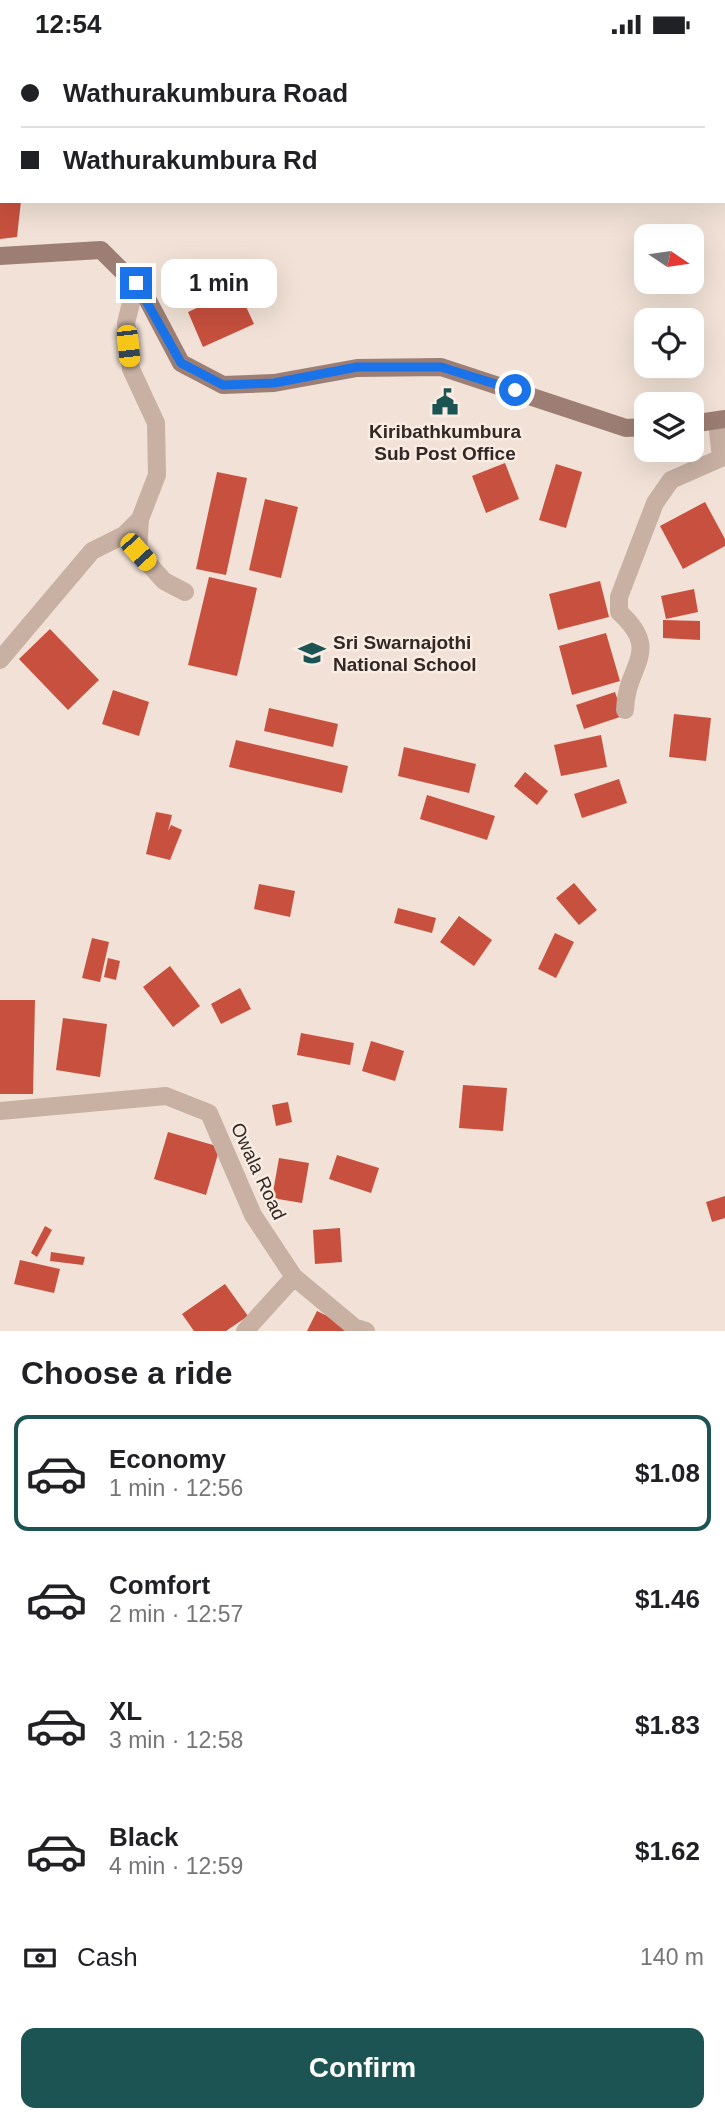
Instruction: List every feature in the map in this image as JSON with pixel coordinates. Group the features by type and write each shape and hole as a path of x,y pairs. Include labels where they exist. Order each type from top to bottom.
{"main road":[{"path":"0,257 101,250 140,288 181,363 223,385 274,383 357,367 441,367 626,428 634,428"}],"street":[{"path":"140,288 126,323 131,369 156,423 157,475 140,519 138,552 164,581 185,592"},
{"path":"625,710 626,693 642,650 637,628 619,612 619,597 655,503 670,480 721,458 721,421"},
{"path":"0,660 92,551 124,535 140,519"},
{"name":"Owala Road","path":"0,1111 166,1096 209,1113 253,1215 294,1277 354,1327 366,1331"},
{"path":"245,1331 294,1277"}],"building":[{"path":"0,203 21,203 17,237 0,239"},
{"path":"238,289 254,324 203,347 188,312"},
{"path":"505,463 519,499 486,513 472,476"},
{"path":"556,464 582,472 566,528 539,520"},
{"path":"217,472 247,478 226,575 196,569"},
{"path":"265,499 298,507 281,578 249,570"},
{"path":"705,502 725,539 725,546 683,569 660,526"},
{"path":"209,577 257,588 237,676 188,665"},
{"path":"600,581 609,617 558,630 549,594"},
{"path":"694,589 698,612 666,619 661,596"},
{"path":"663,620 700,621 700,640 663,638"},
{"path":"50,629 99,680 68,710 19,659"},
{"path":"606,633 620,681 572,695 559,646"},
{"path":"113,690 149,702 139,736 102,724"},
{"path":"615,692 623,716 584,729 576,705"},
{"path":"269,708 338,724 333,747 264,731"},
{"path":"674,714 711,718 706,761 669,757"},
{"path":"601,735 607,767 561,776 554,745"},
{"path":"236,740 348,766 342,793 229,767"},
{"path":"404,747 476,764 469,793 398,776"},
{"path":"525,772 548,791 537,805 514,786"},
{"path":"619,779 627,803 582,818 574,794"},
{"path":"427,795 495,816 487,840 420,819"},
{"path":"156,812 172,815 168,831 171,825 182,830 170,860 146,854"},
{"path":"574,883 597,910 579,925 556,898"},
{"path":"259,884 295,891 290,917 254,909"},
{"path":"398,908 436,918 432,933 394,923"},
{"path":"459,916 492,940 474,966 440,942"},
{"path":"555,933 574,942 556,978 538,969"},
{"path":"92,938 109,942 100,982 82,978"},
{"path":"108,958 120,961 116,980 104,977"},
{"path":"170,966 200,1006 173,1027 143,987"},
{"path":"240,988 251,1009 221,1024 211,1004"},
{"path":"0,1000 35,1000 33,1094 0,1094"},
{"path":"63,1018 107,1024 100,1077 56,1070"},
{"path":"301,1033 354,1043 350,1065 297,1055"},
{"path":"371,1041 404,1051 395,1081 362,1071"},
{"path":"463,1085 507,1088 503,1131 459,1128"},
{"path":"288,1102 292,1122 276,1126 272,1105"},
{"path":"168,1132 220,1147 206,1195 154,1179"},
{"path":"337,1155 379,1168 371,1193 329,1179"},
{"path":"279,1158 309,1163 302,1203 272,1198"},
{"path":"725,1196 725,1218 712,1222 706,1202"},
{"path":"45,1226 52,1230 37,1257 31,1253"},
{"path":"340,1228 342,1262 315,1264 313,1230"},
{"path":"51,1252 85,1257 83,1265 50,1261"},
{"path":"20,1260 60,1269 54,1293 14,1284"},
{"path":"225,1284 248,1316 226,1331 194,1331 182,1314"},
{"path":"317,1311 350,1327 348,1331 307,1331"}],"place":[{"name":"Kiribathkumbura Sub Post Office","path":"445,402"},
{"name":"Sri Swarnajothi National School","path":"312,653"}],"route":[{"path":"136,283 181,363 223,385 274,383 357,367 441,367 515,390"}]}
